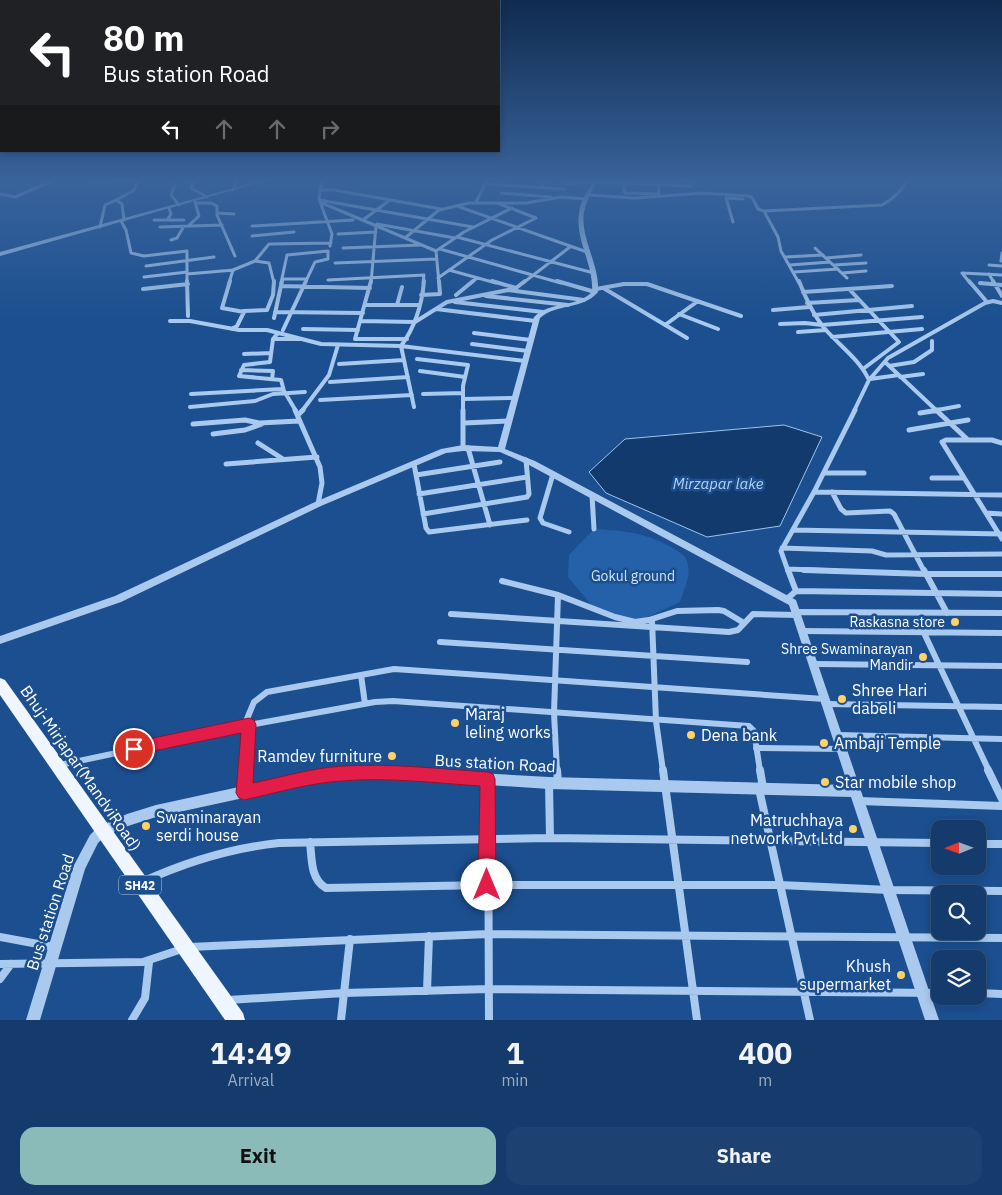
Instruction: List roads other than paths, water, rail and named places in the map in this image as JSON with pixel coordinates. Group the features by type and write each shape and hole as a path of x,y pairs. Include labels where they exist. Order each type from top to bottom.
{"main road":[{"name":"Bhuj-Mirjapar(MandviRoad)","path":"0,684 236,1020"}],"street":[{"path":"0,254 94,228"},
{"path":"125,228 131,253 134,255 143,256 186,250 188,316"},
{"path":"171,240 176,239 185,228"},
{"path":"223,228 236,256"},
{"path":"273,228 273,234"},
{"path":"330,228 332,234 330,249"},
{"path":"352,228 352,233"},
{"path":"376,228 372,278 356,340 407,339"},
{"path":"380,228 438,250 596,290 624,284 647,284 741,316"},
{"path":"394,228 456,237 594,273"},
{"path":"405,238 417,228"},
{"path":"421,295 440,294 436,259 438,250 472,228"},
{"path":"328,280 424,275 438,276 486,244 517,228 587,252"},
{"path":"501,450 537,316 543,312 591,297 596,290 594,273 587,252 582,228"},
{"path":"773,228 778,237 779,247 794,272 814,315 863,369 870,380"},
{"path":"252,236 294,232"},
{"path":"338,234 376,232"},
{"path":"255,261 269,244 331,243"},
{"path":"343,248 424,245"},
{"path":"449,270 515,288 535,275 550,261 570,247"},
{"path":"816,248 847,278"},
{"path":"274,318 288,254 328,251 328,259 315,262 281,332 273,339 270,361 268,363 244,365 240,377 281,380 283,391 317,457 323,477 318,504"},
{"path":"989,265 1002,263 1002,253"},
{"path":"785,257 822,254"},
{"path":"826,258 861,255"},
{"path":"146,266 214,257"},
{"path":"335,263 436,259"},
{"path":"144,277 235,270 255,261 269,263 269,269 274,280 271,302 267,310 243,311 222,308 230,278 235,270"},
{"path":"790,265 866,263"},
{"path":"794,272 838,269"},
{"path":"842,273 866,271"},
{"path":"988,302 962,273 1002,275"},
{"path":"989,274 1002,295"},
{"path":"401,346 407,339 415,322 424,275"},
{"path":"282,278 306,279"},
{"path":"456,295 478,278"},
{"path":"980,283 1002,285"},
{"path":"143,289 188,284"},
{"path":"280,286 370,288"},
{"path":"803,292 892,286"},
{"path":"397,305 402,287"},
{"path":"605,288 687,338"},
{"path":"849,289 899,342 863,369"},
{"path":"360,321 415,322 450,301 512,290 584,300"},
{"path":"483,296 568,305"},
{"path":"486,315 495,297"},
{"path":"773,310 859,300"},
{"path":"450,301 543,312"},
{"path":"665,325 698,301"},
{"path":"796,590 781,553 782,548 824,473 870,380 902,349 988,302 1002,303"},
{"path":"365,305 419,305"},
{"path":"814,315 912,306"},
{"path":"435,309 536,321"},
{"path":"232,329 237,326 243,311"},
{"path":"275,312 362,312"},
{"path":"679,314 718,329"},
{"path":"780,324 805,323 822,325 922,317"},
{"path":"170,321 190,321 232,329 281,332 321,344 401,346 525,361"},
{"path":"303,329 358,330"},
{"path":"798,332 826,330"},
{"path":"832,337 922,330"},
{"path":"474,333 531,340"},
{"path":"273,339 302,339"},
{"path":"887,364 916,360 932,350 932,341"},
{"path":"472,344 528,351"},
{"path":"213,434 245,430 265,423 298,418 329,375 338,345"},
{"path":"401,346 414,407"},
{"path":"244,354 271,353"},
{"path":"417,359 465,364 468,366 463,396 466,448 490,525"},
{"path":"339,364 404,360"},
{"path":"887,364 967,440"},
{"path":"420,371 465,376"},
{"path":"870,380 923,374"},
{"path":"330,382 408,377"},
{"path":"191,394 260,388 305,392"},
{"path":"190,407 258,401 283,391"},
{"path":"320,400 412,394"},
{"path":"423,394 514,398"},
{"path":"920,413 959,406"},
{"path":"193,424 245,420 265,423"},
{"path":"909,430 968,420"},
{"path":"464,422 508,421"},
{"path":"1001,536 942,442 946,440 992,440 1002,443"},
{"path":"258,443 268,451 284,459"},
{"path":"0,640 118,599 318,504 444,451 466,448 501,450 529,461 793,603 932,1020"},
{"path":"226,464 317,457"},
{"path":"423,514 527,496 529,494 527,477 529,461"},
{"path":"416,474 500,462"},
{"path":"414,464 426,528 432,533 527,520"},
{"path":"548,471 540,518 543,523 569,532"},
{"path":"824,473 864,473"},
{"path":"419,494 527,477"},
{"path":"932,478 964,478"},
{"path":"814,492 1002,495"},
{"path":"832,492 841,510 846,512 892,512 947,613"},
{"path":"592,495 594,529"},
{"path":"986,514 1002,514"},
{"path":"793,530 1001,536"},
{"path":"782,548 872,551 886,555 1002,554"},
{"path":"788,569 926,574 1002,574"},
{"path":"502,581 576,600 627,620 728,632 738,630 751,616 756,614 1002,613"},
{"path":"787,599 796,590 1002,594"},
{"path":"550,838 558,595"},
{"path":"451,614 557,621 652,624 679,611 718,610 724,611 744,623"},
{"path":"652,624 656,721 674,840 697,1020"},
{"path":"803,631 1002,633"},
{"path":"924,633 1002,799"},
{"path":"440,642 748,662"},
{"path":"814,664 1002,666"},
{"path":"244,793 246,725 250,704 259,695 385,670 555,680 826,702 1002,707"},
{"path":"361,674 365,704"},
{"path":"57,765 246,725 365,704 393,701 656,721 749,726 754,731 770,841 810,1020"},
{"path":"838,736 1002,739"},
{"path":"756,748 842,749"},
{"name":"Bus station Road","path":"33,1020 79,867 88,846 102,831 127,820 156,811 316,776 370,772 553,783 761,789 858,796"},
{"path":"488,779 489,1020"},
{"path":"858,796 1002,806"},
{"path":"139,884 188,862 231,850 266,844 550,838 931,843"},
{"path":"310,842 317,882 321,887 326,888 487,885 780,885 889,890 1002,891"},
{"path":"986,844 1002,844"},
{"path":"0,964 149,962 185,948 488,934 1002,938"},
{"path":"428,991 429,936"},
{"path":"0,937 55,947"},
{"path":"341,1020 350,939"},
{"path":"132,1020 145,998 149,962"},
{"path":"0,980 11,964"},
{"path":"223,1001 344,993 489,989 931,992"},
{"path":"986,993 1002,994"}],"water":[{"name":"Mirzapar lake","path":"784,425 822,437 780,526 707,537 606,493 589,472 625,439"}],"place":[{"name":"Raskasna store","path":"955,622"},
{"name":"Shree Swaminarayan Mandir","path":"923,657"},
{"name":"Shree Hari dabeli","path":"842,699"},
{"name":"Maraj leling works","path":"455,723"},
{"name":"Dena bank","path":"691,735"},
{"name":"Ambaji Temple","path":"824,743"},
{"name":"Ramdev furniture","path":"392,756"},
{"name":"Star mobile shop","path":"825,782"},
{"name":"Swaminarayan serdi house","path":"146,826"},
{"name":"Matruchhaya network Pvt Ltd","path":"853,829"},
{"name":"Khush supermarket","path":"901,975"}],"park label":[{"name":"Gokul ground","path":"633,576"}]}
